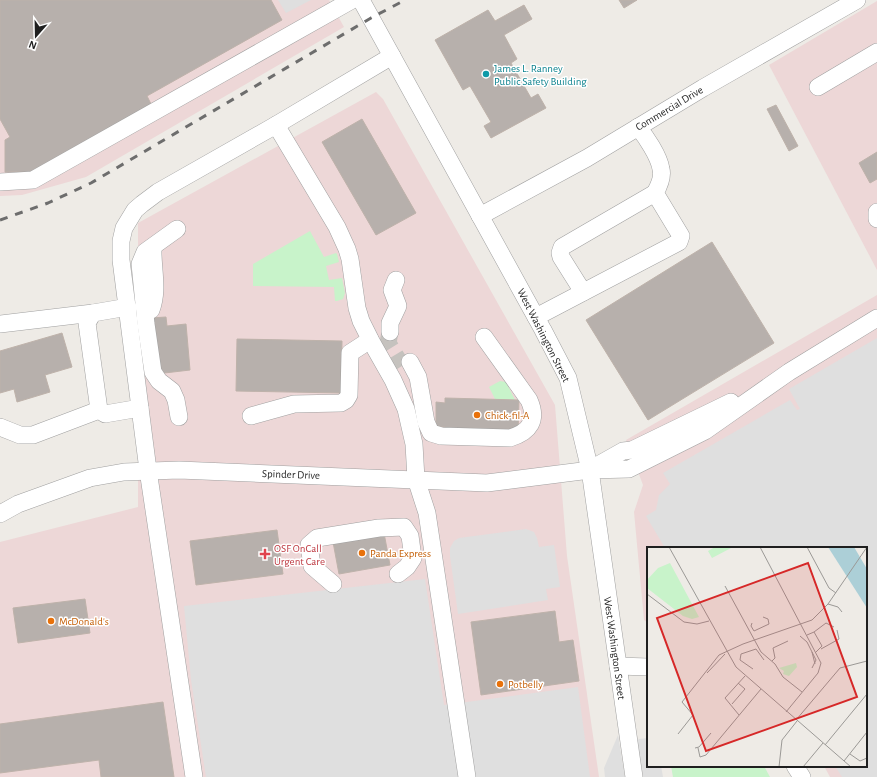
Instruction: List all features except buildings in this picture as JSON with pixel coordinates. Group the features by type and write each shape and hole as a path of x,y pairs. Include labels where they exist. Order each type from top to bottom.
{"street":[{"path":"0,182 33,180 352,0"},
{"name":"West Washington Street","path":"361,0 536,317 568,378 590,470 634,777"},
{"name":"Commercial Drive","path":"480,216 587,158 703,88 857,0"},
{"path":"818,87 877,52"},
{"path":"194,777 148,470 121,260 121,241 124,228 134,210 158,192 276,125 392,56"},
{"path":"276,125 342,238 350,259 357,308 361,321 393,380 406,409 414,444 416,479 426,513 467,777"},
{"path":"583,292 561,257 560,253 562,247 655,193 660,183 661,169 650,144 638,127"},
{"path":"536,317 679,242 680,236 655,193"},
{"path":"877,212 877,220"},
{"path":"177,229 145,252 140,264 153,372 159,381 172,391 176,400 179,417"},
{"path":"390,332 390,323 398,306 392,290 396,280"},
{"path":"0,324 93,313 128,307"},
{"path":"93,313 87,323 99,410 105,414 140,408"},
{"path":"590,470 623,451 632,450 696,420 789,372 877,318"},
{"path":"406,364 410,380 420,387 426,422 431,433 441,436 510,438 522,434 533,419 532,406 484,337"},
{"path":"251,416 294,404 334,404 341,403 346,400 350,389 350,353 370,340"},
{"path":"0,427 20,435 33,435 99,410"},
{"name":"Spinder Drive","path":"0,514 18,504 90,478 124,472 148,470 416,479 487,483 590,470"},
{"path":"333,584 312,566 309,545 317,538 380,528 404,527 410,536 413,558 398,574"},
{"path":"618,666 647,667"},
{"path":"796,767 802,777"}],"shaded area":[{"path":"0,0 329,0 344,27 86,177 22,195 0,196"},
{"path":"278,0 311,0 286,13"},
{"path":"877,1 877,270 769,65"},
{"path":"376,92 383,99 555,405 567,556 599,777 0,777 0,542 138,507 138,223"},
{"path":"877,295 877,777 830,777 825,767 867,767 867,547 647,547 647,622 644,620 634,512 643,485 626,440"},
{"path":"877,338 877,777 842,777 836,767 867,767 867,547 664,547 646,516 656,510 659,495 670,484 663,473 790,400 797,410 800,409 789,389"},
{"path":"526,529 534,532 539,547 554,545 560,587 546,589 548,600 458,614 450,556 450,548 454,541 459,538"},
{"path":"425,579 444,705 578,687 590,777 206,777 191,680 184,606"},
{"path":"618,735 625,777 605,777 604,768"},
{"path":"647,738 647,767 661,767 663,777 643,777 637,741 639,739"}],"green space":[{"path":"310,231 324,257 337,254 339,262 326,266 329,280 342,278 345,293 343,299 335,301 334,287 253,286 253,264"},
{"path":"500,381 506,382 515,400 495,399 489,387"},
{"path":"671,767 765,767 770,777 673,777"}],"tunnel":[{"path":"390,332 388,343 402,366"}],"railway":[{"path":"0,220 48,203 91,183 371,18 405,0"}],"place":[{"name":"James L. Ranney Public Safety Building","path":"486,74"},
{"name":"Chick-fil-A","path":"477,415"},
{"name":"Panda Express","path":"362,553"},
{"name":"OSF OnCall Urgent Care","path":"265,554"},
{"name":"McDonald's","path":"51,621"},
{"name":"Potbelly","path":"500,684"}]}
